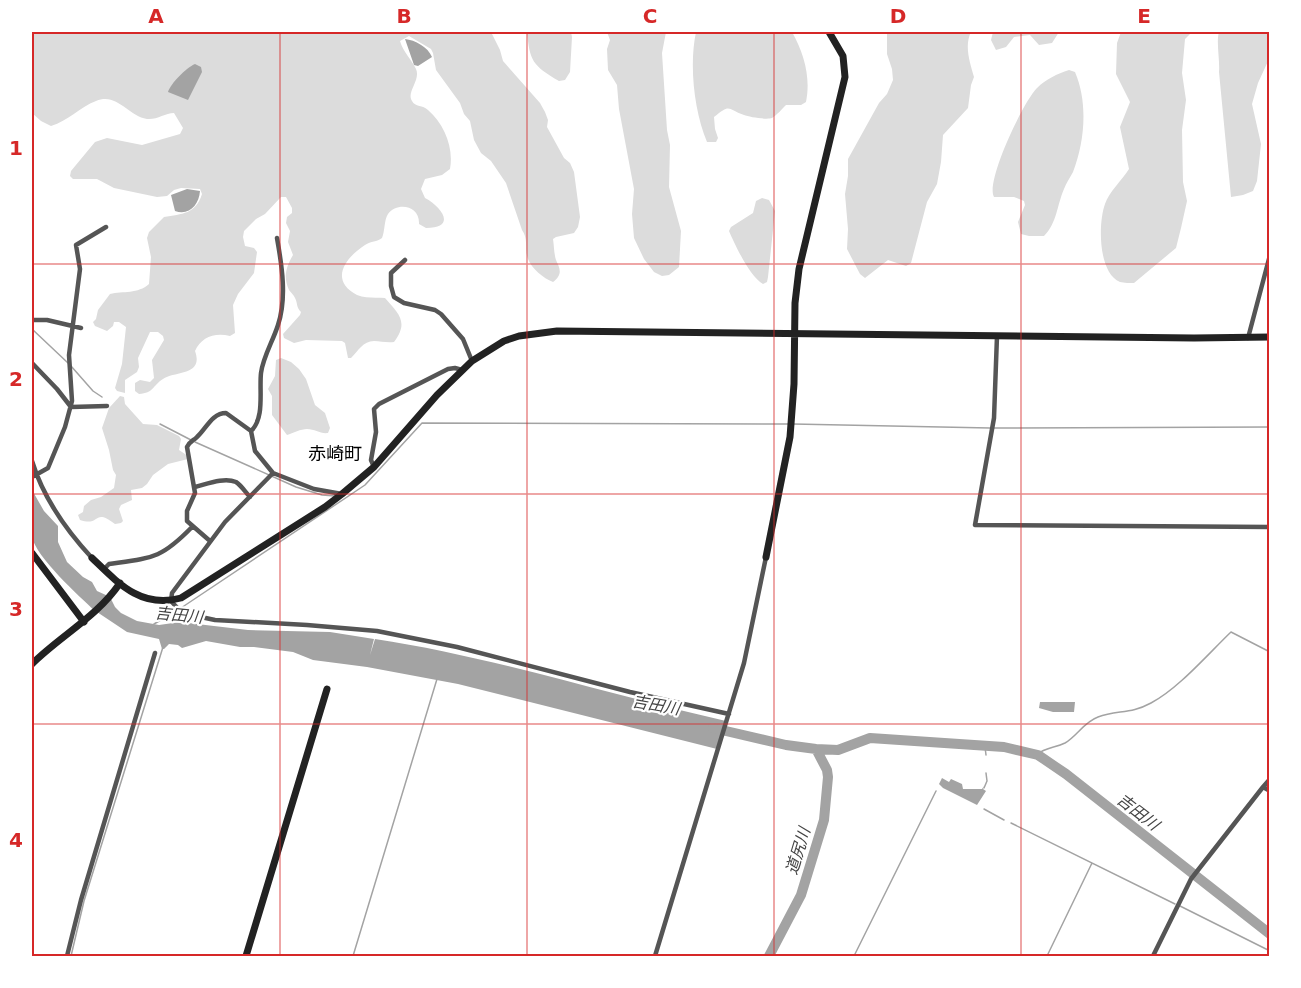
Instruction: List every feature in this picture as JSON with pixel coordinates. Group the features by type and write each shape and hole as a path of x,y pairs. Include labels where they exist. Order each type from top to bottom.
{"street":[{"path":"655,957 744,663 790,436 795,384 795,303 799,269 845,77 843,57 829,32"},
{"path":"34,476 48,468 71,407 69,362 80,269 76,244 106,227"},
{"path":"251,431 255,428 259,414 261,370 281,312 282,271 277,238"},
{"path":"1248,338 1269,255"},
{"path":"405,260 391,273 390,280 394,297 404,303 435,310 441,314 463,339 472,361"},
{"path":"32,320 47,320 81,328"},
{"path":"32,461 34,476 73,536 118,585 149,601 171,601 181,598 325,507 374,467 437,395 472,361 504,341 519,336 557,331 1269,337"},
{"path":"997,336 994,418 975,525 1269,526"},
{"path":"32,363 71,407"},
{"path":"374,467 371,460 376,432 374,409 379,404 448,369 462,370"},
{"path":"71,407 107,406"},
{"path":"210,541 187,522 186,514 195,487 187,447 206,425 222,413 251,431 255,451 271,476 314,489 342,494"},
{"path":"271,476 225,522 172,593 171,601 182,613 215,620 307,625 387,633 729,715"},
{"path":"195,487 221,481 232,482 238,484 250,497"},
{"path":"104,569 109,564 154,556 171,548 192,527"},
{"path":"32,553 84,622"},
{"path":"32,664 49,648 93,615 118,585"},
{"path":"67,957 81,900 155,653"},
{"path":"246,957 327,689"},
{"path":"1153,957 1191,879 1269,779"},
{"path":"1263,787 1269,791"}],"shaded area":[{"path":"32,32 491,32 503,61 540,103 548,120 547,127 574,172 580,217 574,233 553,239 559,274 553,282 538,273 530,263 525,237 506,183 491,161 481,153 474,140 470,121 436,70 431,49 409,36 400,41 417,73 411,94 413,103 426,108 439,122 451,152 450,169 442,175 425,179 421,189 425,198 441,211 444,221 436,227 426,228 419,224 416,213 412,209 402,207 392,210 387,216 382,238 365,245 351,256 343,269 342,276 348,289 357,295 385,298 398,314 401,329 394,342 370,341 351,358 348,358 345,343 342,341 306,340 294,343 284,338 283,334 301,312 286,281 287,268 293,255 288,242 290,231 286,223 287,217 292,213 292,208 286,197 281,197 244,231 245,246 254,248 257,252 254,273 238,294 233,305 235,333 230,336 214,335 205,339 195,351 197,359 192,369 163,379 150,391 139,394 135,391 135,383 140,380 150,382 154,378 152,360 164,340 158,332 150,332 138,358 137,372 125,380 125,393 117,391 115,388 122,364 126,327 119,322 114,322 107,331 95,326 93,322 98,310 110,294 135,291 149,284 151,257 147,238 149,232 164,217 182,214 192,209 202,194 200,189 181,188 167,196 157,197 114,188 97,179 73,179 70,176 71,171 95,142 107,138 142,145 180,134 183,128 174,113 147,119 134,114 116,102 103,99 51,126 41,121 32,113"},
{"path":"527,32 571,32 570,72 565,80 559,81 543,71 534,61 529,50"},
{"path":"607,32 666,32 662,53 670,145 669,187 681,231 679,267 669,275 662,276 654,272 644,259 634,238 632,214 634,189 619,109 617,85 608,70 607,49 610,40"},
{"path":"696,32 792,32 805,66 808,84 806,102 801,105 786,105 770,119 750,117 732,109 723,110 714,117 718,138 716,142 707,142 694,88 693,59"},
{"path":"887,32 971,32 968,49 974,77 968,108 943,135 937,184 927,202 911,263 906,266 888,260 865,278 860,274 847,249 845,194 848,159 893,80 887,54"},
{"path":"993,32 1059,32 1052,43 1039,45 1030,35 1014,37 1006,47 996,50 991,40"},
{"path":"1121,32 1192,32 1185,39 1182,73 1186,100 1182,130 1183,182 1187,201 1181,228 1176,248 1134,283 1120,282 1107,269 1101,235 1101,223 1107,200 1129,169 1120,127 1130,102 1116,74 1117,43"},
{"path":"1219,32 1269,32 1269,59 1258,83 1252,104 1261,144 1257,181 1253,191 1231,197 1219,72"},
{"path":"1069,70 1075,72 1082,96 1082,135 1077,160 1048,231 1044,236 1021,234 1018,222 1025,205 1024,201 1014,197 994,197 995,176 1007,142 1031,96 1044,82"},
{"path":"762,198 769,200 775,211 768,277 767,282 763,284 748,268 729,231 731,227 753,213 756,201"},
{"path":"281,358 291,362 306,379 315,405 325,413 330,428 328,433 307,429 287,435 272,415 272,396 268,389 275,376 276,360"},
{"path":"120,396 124,397 125,404 143,424 157,425 179,436 181,439 179,450 188,456 188,459 168,464 153,475 142,488 131,490 132,500 121,505 119,509 123,521 121,523 115,524 103,517 91,521 80,520 78,515 83,512 84,506 114,488 116,475 102,428 109,408"}],"water":[{"path":"405,39 421,45 432,57 418,66 414,65"},
{"path":"195,64 201,67 202,72 188,100 168,92 179,76"},
{"path":"187,189 200,191 198,201 189,211 175,211 171,195"},
{"path":"32,490 44,511 58,526 58,542 67,562 92,582 97,591 108,596 95,611 59,576 35,545 31,526"},
{"path":"111,599 121,613 137,621 159,625 180,622 248,630 330,632 374,639 370,655 375,639 508,666 726,721 717,749 458,684 367,667 313,660 293,652 206,641 182,648 169,644 162,649 159,639 127,632 97,612"},
{"path":"1040,702 1075,702 1074,712 1053,712 1039,708"},
{"path":"942,778 949,782 951,779 962,784 963,789 982,789 984,786 983,789 986,791 977,805 943,788 939,784"}],"waterway":[{"path":"32,329 68,363"},
{"path":"71,366 93,391 102,397"},
{"path":"181,608 365,485 422,423 789,424"},
{"path":"160,424 191,440"},
{"path":"793,424 990,428"},
{"path":"994,428 1270,427"},
{"path":"195,442 296,487 322,495 335,496"},
{"path":"154,624 173,613"},
{"path":"1036,755 1043,750 1065,743 1093,719 1137,709 1161,697 1182,680 1231,632 1270,652"},
{"path":"71,956 84,901 163,647"},
{"path":"353,956 437,679"},
{"name":"吉田川","path":"713,728 786,745 816,749 838,750 870,738 1004,747 1038,755 1066,774 1270,934"},
{"path":"985,747 986,755"},
{"name":"道尻川","path":"769,956 801,895 824,820 828,777 827,770 816,749"},
{"path":"984,788 987,781 986,773"},
{"path":"854,956 936,791"},
{"path":"984,809 1004,820"},
{"path":"1011,823 1175,904"},
{"path":"1047,956 1092,863"},
{"path":"1180,906 1270,951"}],"district":[{"name":"赤崎町","path":"335,453"}]}
